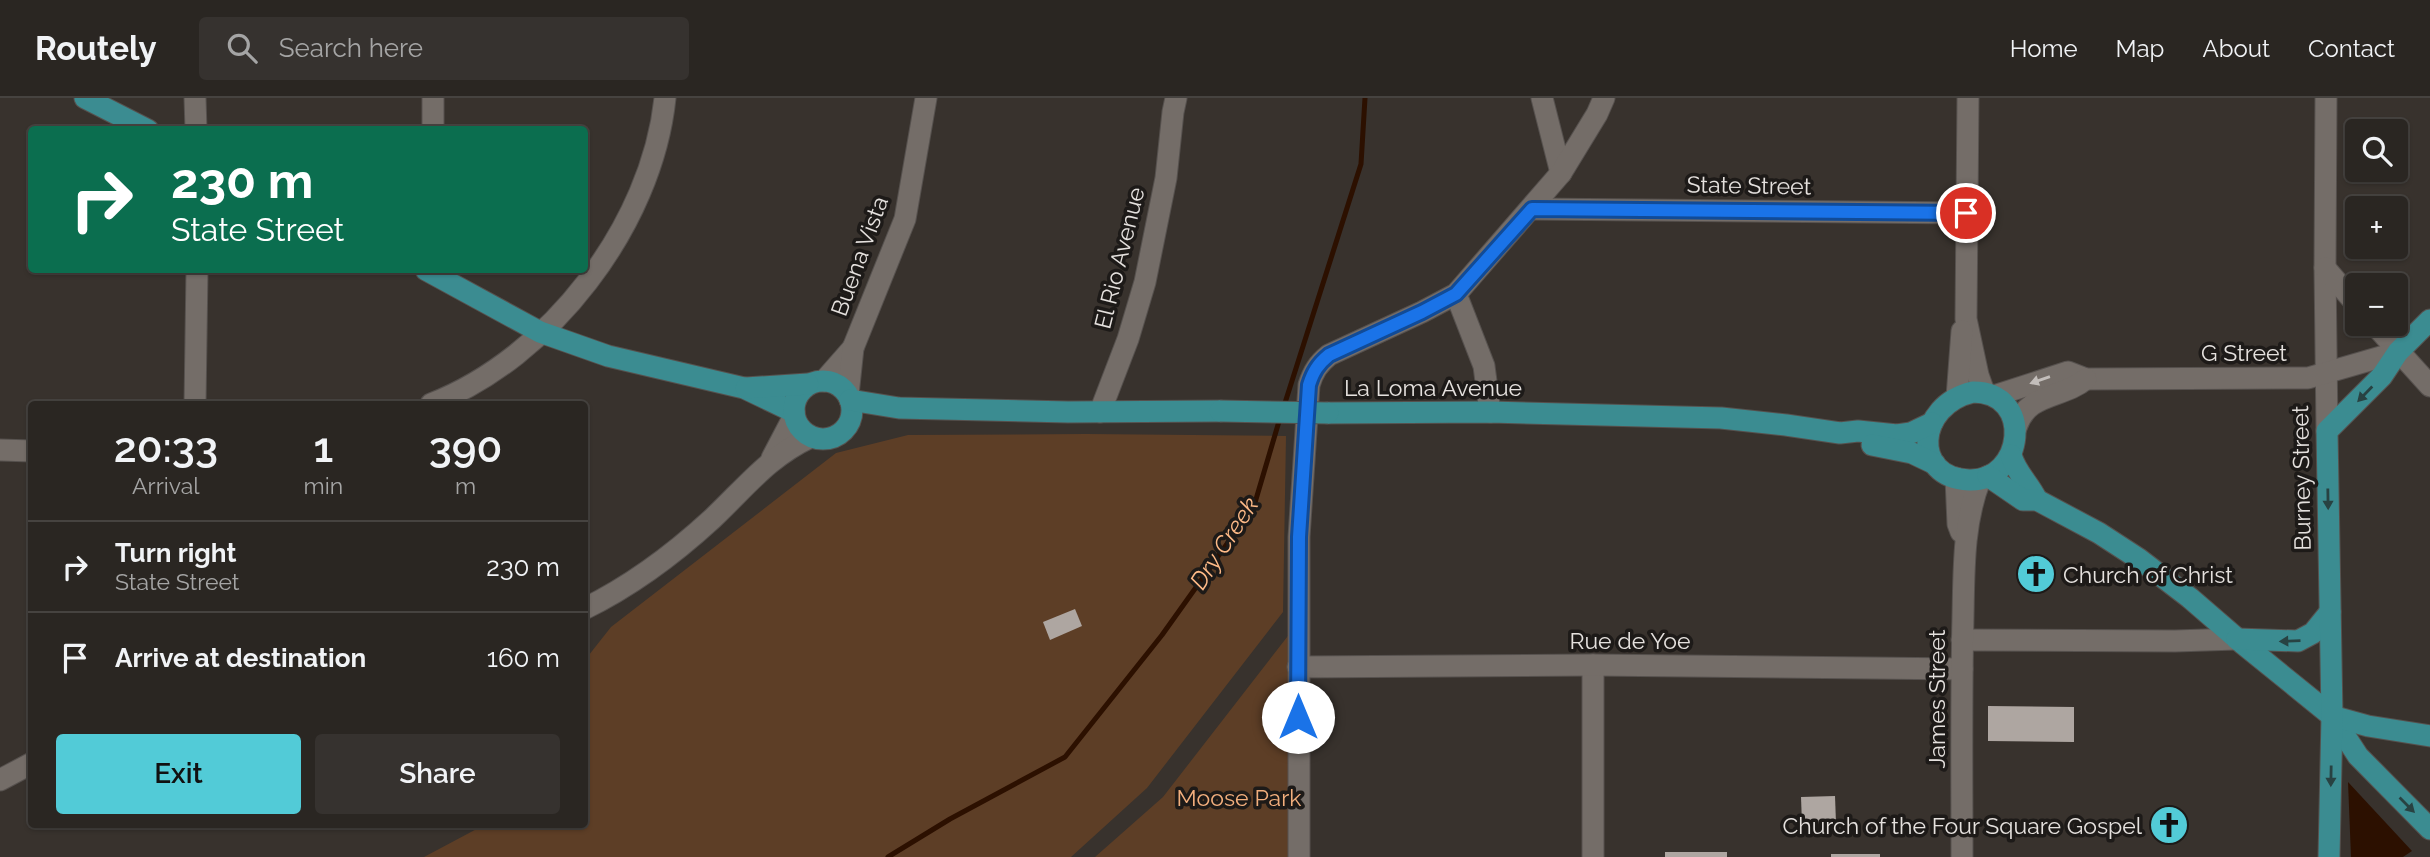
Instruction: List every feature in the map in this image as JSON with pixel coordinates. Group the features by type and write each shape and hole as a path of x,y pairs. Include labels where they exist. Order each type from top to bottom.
{"main road":[{"path":"85,98 140,126"},
{"path":"435,273 540,332 608,356 744,388 794,414"},
{"name":"G Street","path":"2327,431 2382,376 2398,352 2430,320"},
{"path":"744,388 816,382 836,384 849,397 851,418 847,427 830,439 811,437 803,432 794,414 796,398 816,382"},
{"path":"1984,478 1998,470 2011,455 2016,428 2006,404 1989,394 1973,392 1957,397 1944,406 1932,423 1927,444 1935,464 1956,478 1984,478 2024,500 2037,500 2099,533 2139,559 2332,716 2358,756 2430,829"},
{"name":"La Loma Avenue","path":"849,397 899,408 1100,412 1490,412 1721,418 1840,433 1858,431 1897,435 1911,433 1932,423"},
{"name":"La Loma Avenue","path":"847,427 865,418 899,408"},
{"name":"Burney Street","path":"2327,431 2332,716 2329,857"},
{"name":"La Loma Avenue","path":"1840,433 1856,442 1912,453 1935,464"},
{"path":"2011,455 2018,473 2032,488 2037,500"},
{"path":"2237,639 2298,641 2313,633 2330,612"},
{"path":"2332,716 2368,726 2430,736"}],"street":[{"path":"195,98 196,126"},
{"path":"433,98 433,126"},
{"path":"437,401 478,380 518,352 586,285 628,221 654,156 665,98"},
{"name":"Buena Vista","path":"849,397 853,348 905,219 926,98"},
{"path":"1542,98 1561,173"},
{"path":"1299,857 1299,537 1309,385 1312,374 1329,355 1456,294 1561,173 1604,98"},
{"path":"1968,98 1966,319 1978,375 1989,394"},
{"name":"Burney Street","path":"2326,98 2327,431"},
{"name":"El Rio Avenue","path":"1100,412 1128,339 1144,282 1166,178 1174,103"},
{"name":"State Street","path":"1532,209 1966,213"},
{"path":"2325,268 2345,291"},
{"path":"195,401 197,273"},
{"path":"1456,294 1484,366 1490,412"},
{"path":"1957,397 1961,335 1966,319"},
{"path":"2384,336 2430,386"},
{"name":"Buena Vista","path":"816,382 853,348"},
{"name":"G Street","path":"1989,394 2068,372 2086,379 2300,379 2398,352"},
{"name":"G Street","path":"2016,428 2019,417 2034,403 2058,392 2074,389 2086,379"},
{"path":"771,460 794,414"},
{"path":"588,607 629,583 677,549 713,519 771,460 811,437"},
{"path":"0,450 28,451"},
{"name":"James Street","path":"1956,478 1958,524 1965,541"},
{"name":"James Street","path":"1962,857 1965,541 1972,505 1984,478"},
{"path":"1962,640 2237,639"},
{"path":"1593,665 1593,857"},
{"name":"Rue de Yoe","path":"1298,667 1593,665 1962,669"},
{"path":"0,789 15,772"}],"green space":[{"path":"908,435 1286,436 1283,612 1147,788 1071,857 424,857 478,828 588,828 588,656 611,627 836,453"},
{"name":"Moose Park","path":"1298,623 1299,857 1095,857 1163,797"}],"shaded area":[{"path":"2348,782 2412,851 2403,857 2351,857"}],"building":[{"path":"1075,609 1082,626 1050,640 1043,622"},
{"path":"1988,706 2074,707 2074,742 1988,741"},
{"path":"1835,796 1836,823 1802,824 1801,797"},
{"path":"1665,852 1727,852 1727,857 1665,857"},
{"path":"1831,854 1880,854 1880,857 1831,857"}],"waterway":[{"name":"Dry Creek","path":"1284,406 1361,164 1365,98"},
{"name":"Dry Creek","path":"888,857 950,819 1065,757 1162,635 1254,506 1280,418"}],"place":[{"name":"Church of Christ","path":"2036,574"},
{"name":"Church of the Four Square Gospel","path":"2169,825"}],"route":[{"path":"1298,717 1299,537 1309,385 1312,374 1329,355 1456,294 1532,209 1966,213"}]}
